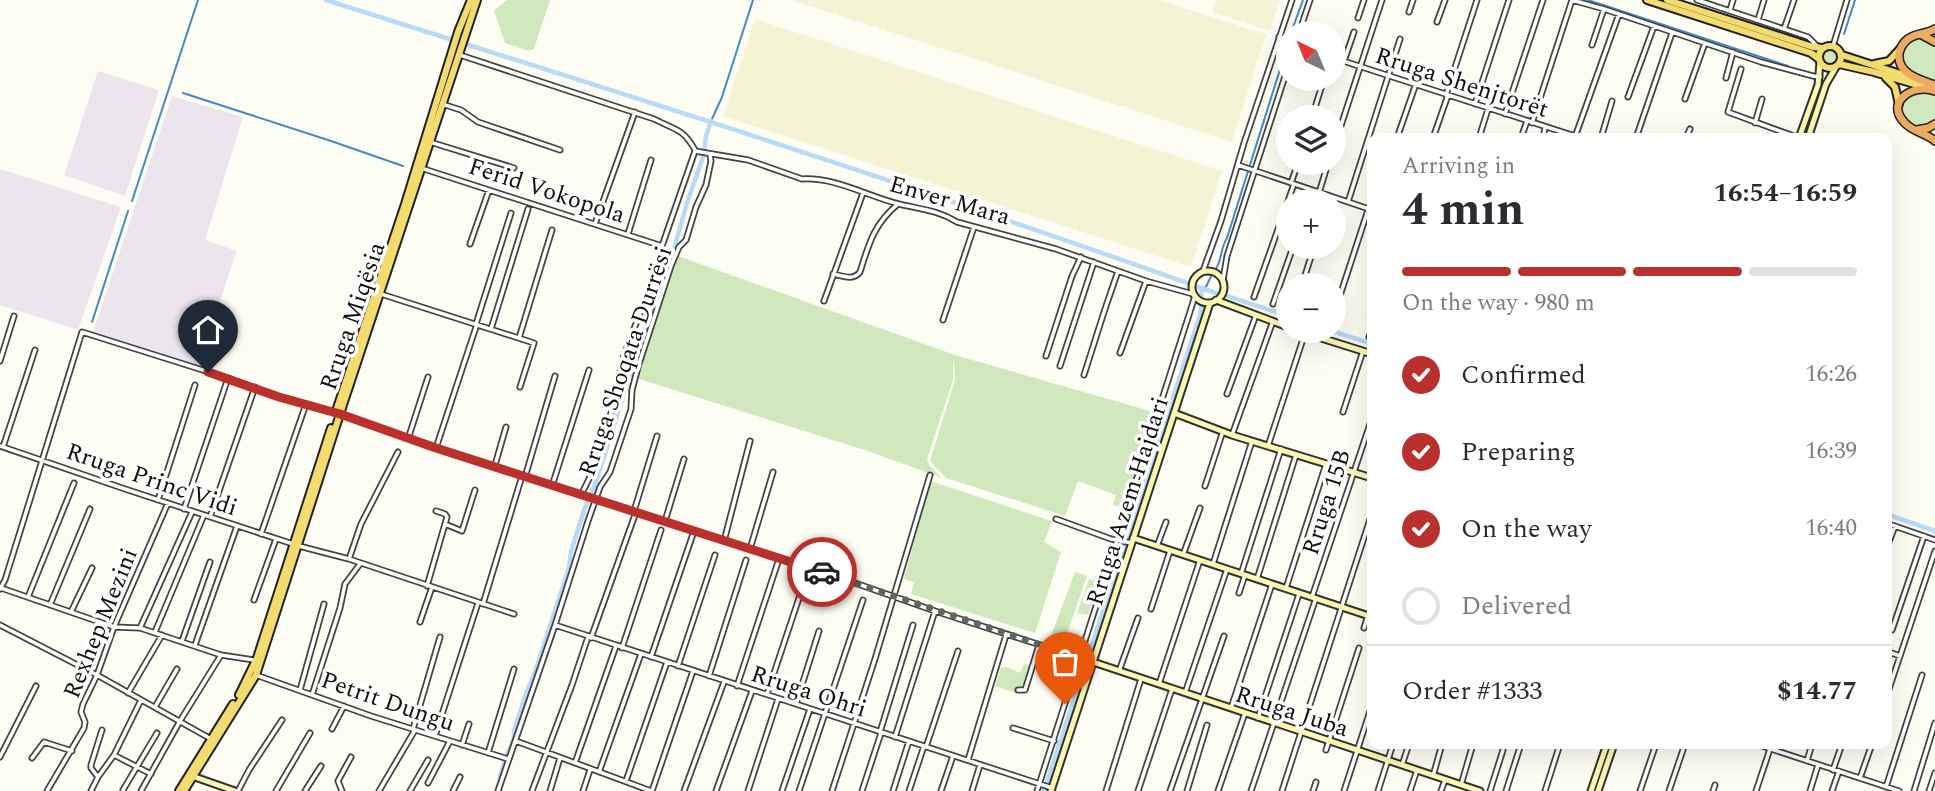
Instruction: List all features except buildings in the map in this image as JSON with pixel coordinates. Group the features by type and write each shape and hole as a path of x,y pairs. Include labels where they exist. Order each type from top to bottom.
{"highway":[{"path":"1932,88 1909,74 1902,67 1899,58 1908,39 1935,29"},
{"path":"1921,35 1935,42"},
{"path":"1932,88 1908,92 1899,104 1901,119 1935,141"},
{"path":"1913,129 1926,129 1935,124"}],"main road":[{"name":"Rruga Miqësia","path":"338,413 381,294 430,142 471,0"},
{"name":"Rruga Miqësia","path":"460,37 477,0"},
{"path":"1647,0 1811,53 1828,68 1837,66 1874,72 1932,88"},
{"path":"1667,0 1820,48 1833,46 1839,49 1842,55 1921,81"},
{"path":"1820,48 1820,60"},
{"path":"1869,64 1887,62 1901,49"},
{"name":"Rruga Miqësia","path":"181,791 256,676 396,230 457,51"},
{"path":"1837,66 1842,55"},
{"path":"1874,72 1894,85 1899,104"},
{"name":"Rruga Miqësia","path":"191,776 243,689 256,661 296,545"}],"street":[{"path":"1285,21 1292,0"},
{"path":"1303,21 1310,0"},
{"path":"1358,18 1364,0"},
{"path":"1346,109 1381,0"},
{"path":"1409,12 1413,0"},
{"path":"1437,22 1445,0"},
{"path":"1435,133 1477,0"},
{"path":"1475,104 1509,0"},
{"path":"1505,114 1543,0"},
{"path":"1524,133 1572,0 1733,52 1820,76"},
{"path":"1697,0 1810,38 1820,48"},
{"path":"1730,10 1733,0"},
{"path":"1758,20 1764,0"},
{"path":"1784,29 1794,0"},
{"path":"1833,46 1847,0"},
{"path":"1592,45 1604,9"},
{"path":"1579,133 1619,14"},
{"path":"1628,97 1654,26"},
{"path":"1346,55 1354,32"},
{"path":"1638,133 1672,33"},
{"path":"1369,133 1400,39"},
{"path":"1685,99 1704,43"},
{"path":"1203,271 1276,46"},
{"path":"457,51 635,112 680,131 696,151 619,371 612,410 583,495"},
{"path":"1726,78 1733,52"},
{"path":"1801,133 1820,76 1820,60"},
{"name":"Rruga Shenjtorët","path":"1346,62 1561,133"},
{"path":"1810,133 1826,84 1837,66"},
{"path":"1741,69 1728,110 1730,114 1785,133"},
{"path":"1399,133 1419,75"},
{"name":"Rruga Azem Hajdari","path":"1051,789 1086,660 1131,541 1213,301 1221,296 1224,289 1227,256 1280,91"},
{"path":"1755,122 1762,99"},
{"path":"1602,133 1612,101"},
{"path":"442,104 461,110 478,121 560,150"},
{"path":"1481,133 1488,109"},
{"path":"595,223 635,112"},
{"path":"1544,133 1545,128"},
{"path":"1688,133 1690,129"},
{"path":"1367,140 1348,202 1367,209"},
{"path":"430,142 514,168"},
{"name":"Enver Mara","path":"696,151 748,160 802,179 842,186 898,204 926,209 957,222 1081,257 1194,295"},
{"name":"Rruga Shoqata Durrësi","path":"498,791 555,625 594,499 610,472 631,409 632,390 638,367 671,266 679,247 686,240 706,185 710,161 708,154"},
{"path":"628,234 651,160"},
{"path":"1238,165 1306,189"},
{"name":"Ferid Vokopola","path":"421,168 662,246"},
{"path":"1254,297 1295,175"},
{"path":"470,244 489,190"},
{"path":"824,301 863,193"},
{"path":"833,274 851,278 860,272 875,229 898,204"},
{"path":"491,329 528,209"},
{"path":"436,448 511,213"},
{"path":"1346,279 1367,219"},
{"path":"943,320 974,227"},
{"path":"519,338 552,230"},
{"path":"1046,356 1072,276 1081,257"},
{"path":"1273,304 1289,259"},
{"path":"1060,366 1094,262"},
{"path":"1084,375 1118,271"},
{"path":"1037,791 1086,660 1119,540 1194,295 1193,280 1203,271 1213,271 1223,280"},
{"path":"1121,353 1146,281"},
{"path":"381,294 534,342 520,387"},
{"path":"1194,295 1203,302 1213,301 1276,322"},
{"path":"1227,394 1256,315"},
{"path":"0,361 15,316"},
{"path":"1232,435 1273,321"},
{"path":"256,661 221,655 140,628 114,627 0,588 24,521 82,332 279,397 338,413 408,439 1086,660"},
{"path":"1268,446 1299,343"},
{"path":"1337,343 1367,352"},
{"path":"1,447 34,350"},
{"path":"1343,412 1363,351"},
{"path":"552,486 589,370"},
{"path":"435,736 524,476 555,376"},
{"path":"408,439 428,377"},
{"path":"184,509 228,378"},
{"path":"158,500 195,385"},
{"path":"210,517 255,387"},
{"path":"261,534 306,404"},
{"path":"1174,413 1232,435 1367,476"},
{"path":"495,466 506,427"},
{"path":"1205,486 1223,431"},
{"name":"Rruga 15B","path":"1251,791 1367,432"},
{"path":"532,791 635,512 657,436"},
{"path":"724,541 750,441"},
{"path":"1213,564 1252,441"},
{"name":"Rruga Princ Vidi","path":"1,447 192,512 349,559 514,614"},
{"path":"1239,593 1281,449"},
{"path":"349,559 361,524 398,452"},
{"path":"1257,579 1296,455"},
{"path":"665,522 684,459"},
{"path":"1286,588 1326,463"},
{"path":"750,549 773,472"},
{"path":"832,791 876,659 930,475"},
{"path":"28,597 74,484"},
{"path":"445,524 462,531 475,490"},
{"name":"Rexhep Mezini","path":"47,791 84,728 82,706 168,503"},
{"path":"1183,555 1200,508"},
{"path":"50,605 90,509"},
{"path":"419,622 447,517 436,511"},
{"path":"140,628 192,512"},
{"path":"155,632 204,515"},
{"path":"1056,519 1119,540 1170,550 1367,615"},
{"path":"1157,547 1166,522"},
{"path":"1892,525 1935,540"},
{"path":"195,645 237,526"},
{"path":"1892,534 1895,526"},
{"path":"1282,791 1367,528"},
{"path":"622,648 661,530"},
{"path":"651,657 694,531"},
{"path":"1892,630 1924,536"},
{"path":"254,600 276,539"},
{"path":"1151,609 1170,550"},
{"path":"1892,680 1935,551"},
{"path":"678,666 715,555"},
{"path":"737,686 779,559"},
{"path":"709,676 746,560"},
{"path":"1158,684 1200,560"},
{"path":"182,641 210,562"},
{"path":"312,695 345,584 360,564"},
{"path":"71,612 92,568"},
{"path":"1185,693 1227,569"},
{"path":"767,694 804,583"},
{"path":"1231,708 1272,584"},
{"path":"1258,718 1300,593"},
{"path":"799,791 863,600"},
{"path":"300,690 324,604"},
{"path":"895,737 935,611"},
{"path":"1119,671 1138,618"},
{"path":"1364,628 1367,623"},
{"path":"0,625 97,675 211,739"},
{"name":"Rruga Ohri","path":"555,625 1051,789"},
{"path":"862,791 913,625"},
{"path":"796,704 819,631"},
{"path":"968,760 1006,634"},
{"path":"128,693 162,635"},
{"path":"1170,791 1224,636"},
{"path":"379,791 414,730 440,637"},
{"path":"1018,690 1025,690 1039,645"},
{"path":"575,763 616,646"},
{"path":"1326,750 1359,648"},
{"path":"909,791 958,651"},
{"path":"1892,653 1900,656"},
{"path":"599,772 641,654"},
{"path":"141,791 221,655"},
{"name":"Rruga Juba","path":"1086,660 1475,790"},
{"path":"625,781 667,662"},
{"path":"155,707 177,669"},
{"path":"488,753 514,669"},
{"path":"516,741 651,791 694,671"},
{"path":"1886,787 1922,675"},
{"name":"Petrit Dungu","path":"256,676 507,759"},
{"path":"1106,791 1142,679"},
{"path":"684,791 724,682"},
{"path":"0,757 36,686"},
{"path":"1138,791 1172,689"},
{"path":"716,791 753,690"},
{"path":"748,791 778,699"},
{"path":"91,791 114,755 141,700"},
{"path":"332,729 344,706"},
{"path":"782,791 810,709"},
{"path":"1218,791 1245,713"},
{"path":"191,776 237,791 282,720"},
{"path":"1344,791 1367,721"},
{"path":"1914,791 1935,723"},
{"path":"462,745 469,724"},
{"path":"1187,791 1207,725"},
{"path":"1013,728 1054,741"},
{"path":"98,777 92,771 91,765 102,730"},
{"path":"124,790 157,733"},
{"path":"276,791 310,733"},
{"path":"428,783 450,741"},
{"path":"893,791 909,741"},
{"path":"32,758 44,742 72,751"},
{"path":"1378,791 1392,749"},
{"path":"1402,765 1407,749"},
{"path":"1433,776 1441,749"},
{"path":"1461,785 1472,749"},
{"path":"1506,791 1519,749"},
{"path":"1545,791 1558,749"},
{"path":"1591,791 1605,749"},
{"path":"1598,791 1612,749"},
{"path":"1640,791 1654,749"},
{"path":"1669,791 1683,749"},
{"path":"1756,791 1770,749"},
{"path":"1773,749 1899,791"},
{"path":"1807,761 1811,749"},
{"path":"1833,770 1840,749"},
{"path":"1860,778 1870,749"},
{"path":"1490,791 1503,750"},
{"path":"114,755 151,774"},
{"path":"941,791 953,756"},
{"path":"342,791 338,781 351,757"},
{"path":"550,791 560,758"},
{"path":"410,791 428,760"},
{"path":"972,791 980,765"},
{"path":"1810,791 1818,765"},
{"path":"305,791 321,766"},
{"path":"583,791 590,769"},
{"path":"1410,791 1417,770"},
{"path":"1832,791 1839,771"},
{"path":"1929,791 1935,773"},
{"path":"453,791 460,777"},
{"path":"1441,791 1445,780"},
{"path":"1313,791 1316,782"},
{"path":"1713,791 1715,785"},
{"path":"1051,789 1061,791"}],"shaded area":[{"path":"98,71 159,90 125,196 64,175"},
{"path":"172,96 243,117 205,240 237,251 198,365 93,332"},
{"path":"0,169 121,207 78,330 0,305"}],"green space":[{"path":"507,0 550,0 534,49 529,51 505,43 494,11"},
{"path":"791,0 1158,0 1266,34 1232,142"},
{"path":"1216,0 1280,0 1270,31 1212,12"},
{"path":"755,19 1222,171 1191,267 723,116"},
{"path":"1916,38 1923,38 1935,45 1935,81 1917,76 1904,65 1902,52 1907,44"},
{"path":"1830,49 1836,51 1836,63 1830,65 1824,63 1822,57 1824,51"},
{"path":"1923,91 1935,95 1935,121 1931,125 1915,128 1904,119 1902,106 1907,96"},
{"path":"675,255 955,355 1150,411 1132,510 1113,505 1116,495 1078,481 1065,516 946,478 930,461 955,380 954,361 953,380 927,459 929,465 942,478 868,451 636,378"},
{"path":"930,481 1052,521 1044,542 1061,552 1035,633 911,594 914,582 904,579"},
{"path":"1104,568 1088,615 1077,613 1089,579 1093,580 1100,569"},
{"path":"1075,572 1087,576 1062,648 1048,644"},
{"path":"1024,664 1030,665 1024,684 1016,693 995,686 1001,667 1005,666 1020,673"}],"waterway":[{"path":"132,201 198,0"},
{"path":"326,0 867,173 1190,284"},
{"path":"711,121 722,97 753,0"},
{"path":"1295,21 1303,0"},
{"path":"1588,0 1788,66"},
{"path":"1844,34 1855,0"},
{"path":"1215,270 1276,82"},
{"path":"183,93 403,166"},
{"path":"500,776 569,568 584,510 596,482 674,249 704,154 711,121"},
{"path":"92,322 128,211"},
{"path":"1201,289 1206,287 1212,274"},
{"path":"1195,286 1219,294"},
{"path":"1201,289 1202,299"},
{"path":"1224,295 1276,312"},
{"path":"1044,791 1202,304"},
{"path":"1346,336 1367,342"},
{"path":"1892,516 1935,531"}],"way so far":[{"path":"822,572 1080,658 1065,704"}],"route":[{"path":"208,372 822,572"}]}
